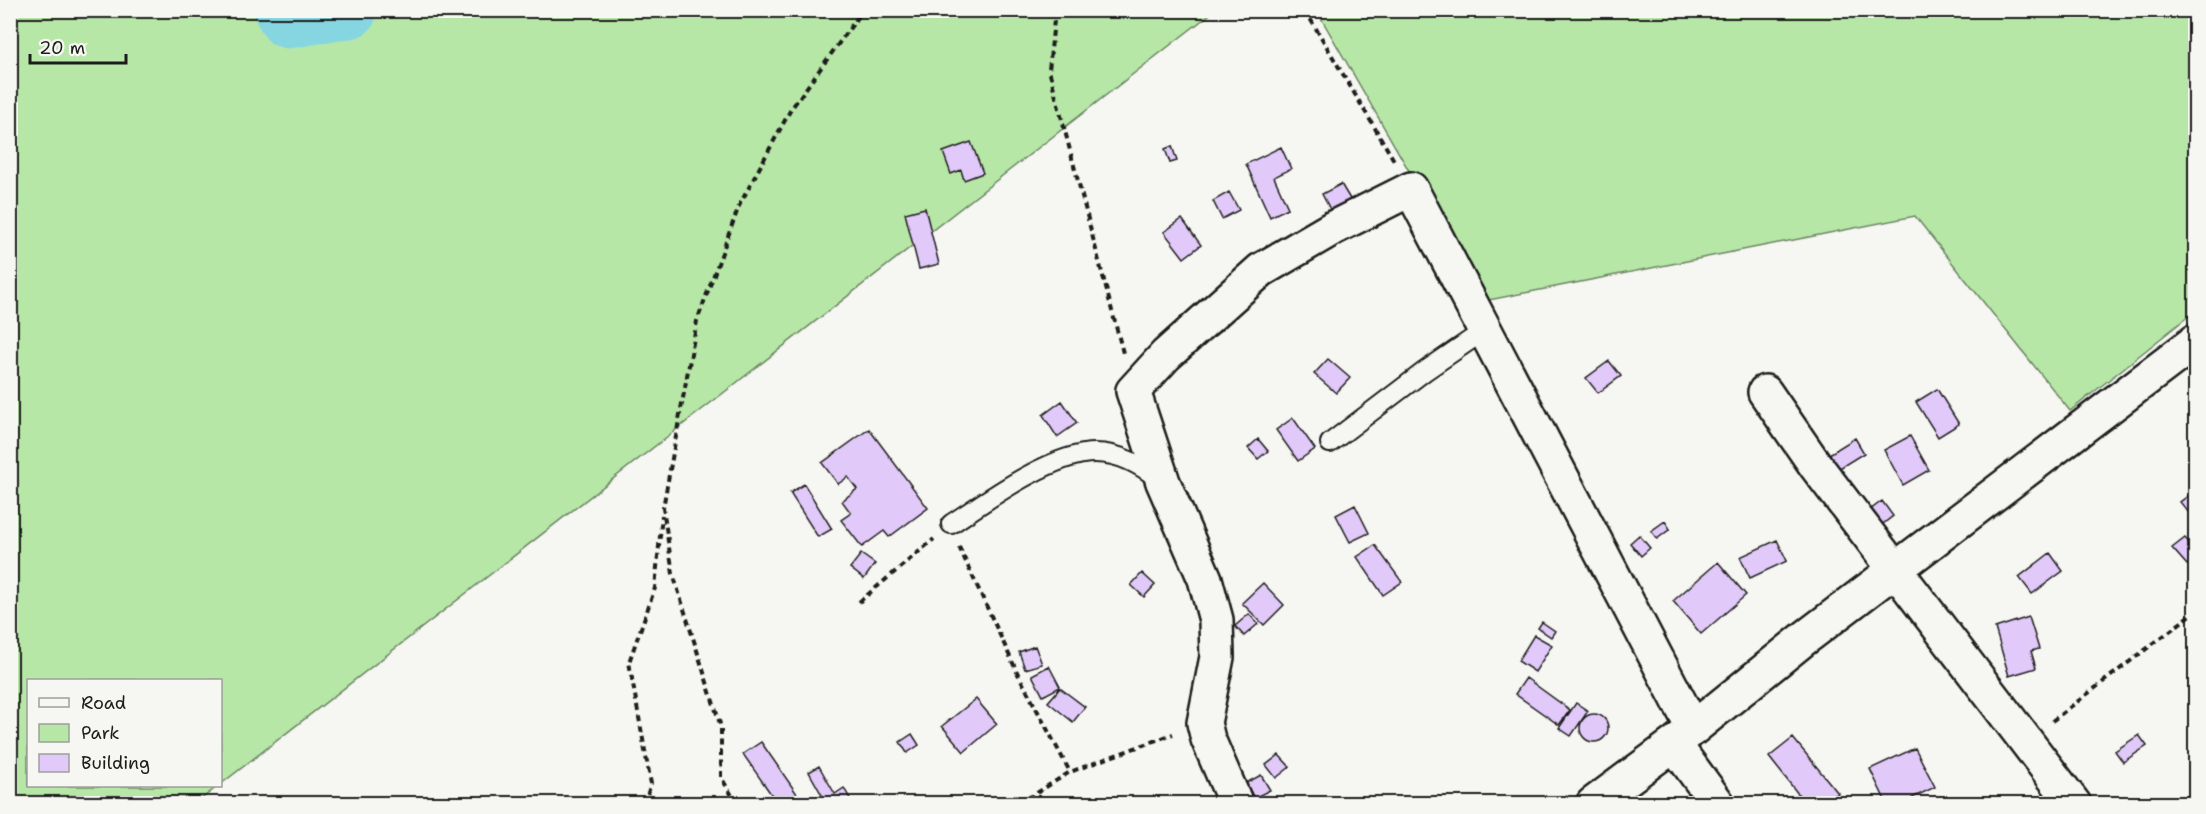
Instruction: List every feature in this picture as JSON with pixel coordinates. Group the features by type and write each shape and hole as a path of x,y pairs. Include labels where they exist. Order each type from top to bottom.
{"street":[{"path":"1236,804 1208,739 1204,723 1217,657 1216,620 1205,579 1163,482 1134,392 1166,355 1261,270 1333,228 1412,189 1485,330 1718,804"},
{"path":"1593,804 1683,736 1805,638 2196,341"},
{"path":"1765,392 1816,466 2028,740 2074,804"}],"lane":[{"path":"1330,443 1425,371 1485,330"},
{"path":"951,524 1012,484 1076,456 1095,453 1117,456 1134,462 1163,482"}],"path":[{"path":"644,804 651,784 629,662 655,588 663,508 697,321 739,206 791,110 863,10"},
{"path":"1055,10 1049,70 1134,392"},
{"path":"1305,10 1412,189"},
{"path":"663,508 673,574 721,727 721,777 737,804"},
{"path":"859,602 951,524"},
{"path":"967,568 1070,772"},
{"path":"2028,740 2196,611"},
{"path":"1019,804 1070,772 1204,723"}],"green space":[{"path":"10,11 1214,11 222,783 222,679 27,679 27,787 217,787 195,804 11,803"},
{"path":"1317,11 2195,11 2195,311 2070,411 1915,216 1484,301"}],"building":[{"path":"971,142 983,173 964,180 961,170 951,174 943,152"},
{"path":"1172,146 1177,161 1170,163 1165,149"},
{"path":"1281,147 1291,169 1274,177 1288,208 1270,217 1246,164"},
{"path":"1341,184 1353,204 1333,215 1322,194"},
{"path":"1229,192 1239,210 1222,219 1213,201"},
{"path":"925,208 939,264 919,269 905,213"},
{"path":"1182,219 1201,245 1184,258 1164,232"},
{"path":"1328,359 1350,378 1336,393 1314,374"},
{"path":"1609,361 1621,376 1598,393 1586,378"},
{"path":"1937,389 1959,424 1938,437 1916,402"},
{"path":"1062,401 1077,423 1057,437 1043,415"},
{"path":"1293,418 1315,449 1298,461 1276,430"},
{"path":"869,429 928,508 889,537 884,531 862,547 841,520 851,513 842,501 857,489 848,477 838,484 822,463"},
{"path":"1910,436 1929,470 1903,485 1884,450"},
{"path":"1855,438 1864,453 1835,471 1826,456"},
{"path":"1258,439 1268,451 1258,459 1248,448"},
{"path":"804,484 832,529 818,537 790,493"},
{"path":"2196,490 2196,510 2190,514 2180,502"},
{"path":"1882,501 1893,516 1874,531 1862,516"},
{"path":"1355,505 1369,533 1350,542 1336,515"},
{"path":"1665,521 1670,529 1657,539 1651,531"},
{"path":"1639,535 1650,548 1641,556 1630,543"},
{"path":"2185,538 2196,550 2196,558 2187,565 2172,548"},
{"path":"1777,540 1787,561 1750,578 1740,557"},
{"path":"1375,545 1402,582 1383,595 1357,557"},
{"path":"2050,553 2063,571 2032,594 2019,577"},
{"path":"861,554 875,564 864,579 850,568"},
{"path":"1718,562 1746,595 1701,634 1673,601"},
{"path":"1142,573 1155,585 1144,597 1131,585"},
{"path":"1263,583 1284,605 1264,625 1242,603"},
{"path":"1249,614 1258,624 1244,636 1235,626"},
{"path":"2029,617 2039,649 2031,651 2036,668 2009,676 1995,628"},
{"path":"1542,622 1555,631 1551,637 1538,628"},
{"path":"1534,635 1552,645 1535,672 1518,661"},
{"path":"1035,646 1042,664 1025,669 1019,652"},
{"path":"1049,666 1060,687 1043,696 1032,675"},
{"path":"1526,678 1570,710 1559,725 1515,694"},
{"path":"1060,688 1085,707 1073,722 1048,702"},
{"path":"976,699 997,724 964,752 942,726"},
{"path":"1576,703 1588,711 1571,736 1559,728"},
{"path":"1594,714 1604,718 1608,728 1604,738 1594,742 1584,738 1580,728 1584,718"},
{"path":"912,734 919,745 907,753 900,742"},
{"path":"2139,735 2147,746 2123,762 2115,751"},
{"path":"1793,738 1838,793 1825,804 1806,804 1769,757"},
{"path":"761,742 804,804 778,804 743,754"},
{"path":"1915,748 1935,787 1912,798 1915,804 1887,804 1870,769"},
{"path":"1279,755 1290,767 1276,778 1266,765"},
{"path":"819,766 835,794 844,788 853,804 827,804 809,772"},
{"path":"1261,775 1270,790 1254,798 1246,783"}],"waterway":[{"path":"282,10 288,20 349,10"}]}
